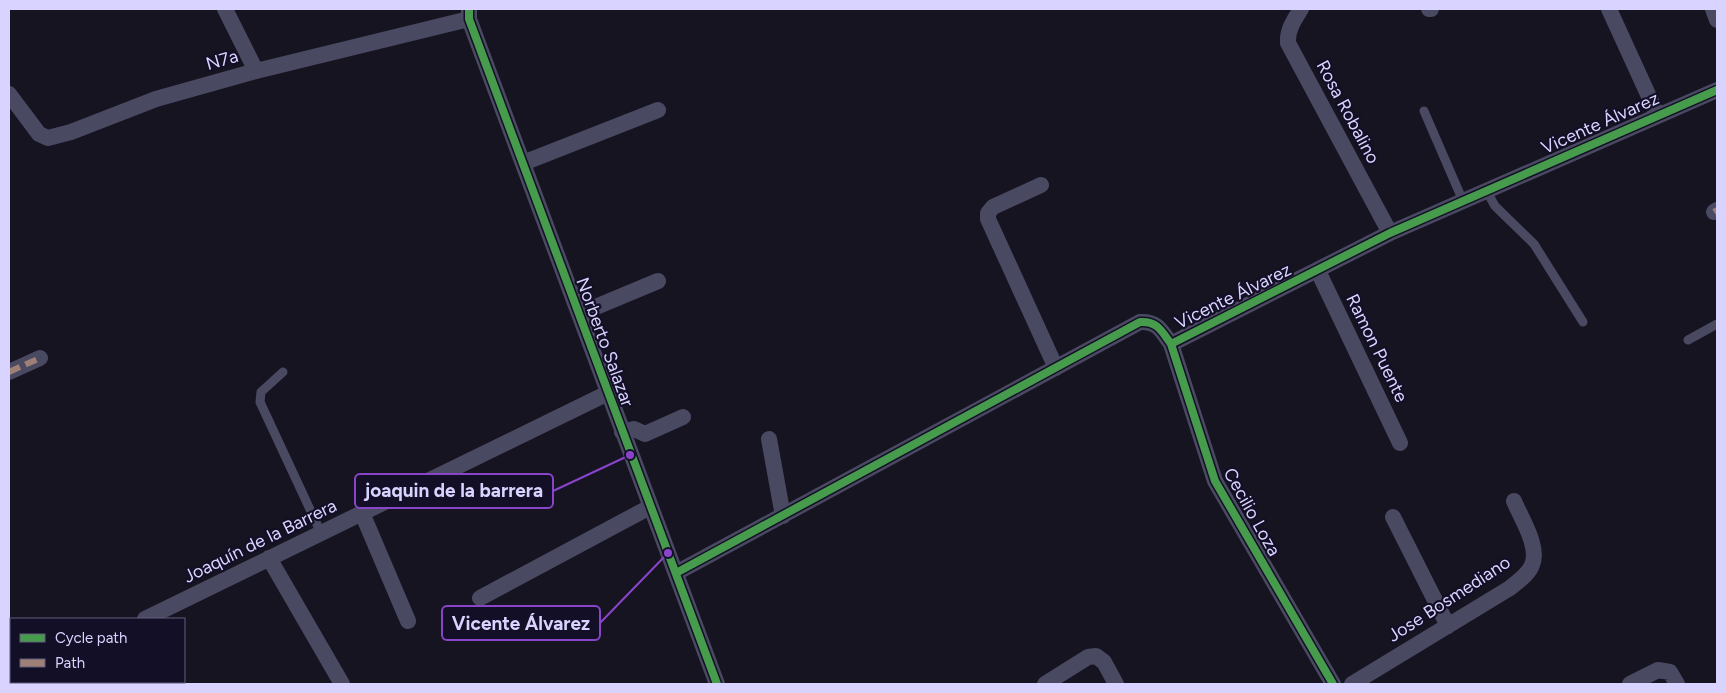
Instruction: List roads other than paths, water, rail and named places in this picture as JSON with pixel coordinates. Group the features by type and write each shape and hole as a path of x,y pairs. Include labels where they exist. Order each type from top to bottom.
{"street":[{"path":"225,9 256,71"},
{"name":"Rosa Robalino","path":"1301,9 1292,23 1288,35 1288,43 1390,233"},
{"path":"1609,9 1657,114"},
{"path":"1713,9 1717,20"},
{"name":"N7a","path":"9,94 39,134 48,138 71,132 156,99 469,14"},
{"name":"Norberto Salazar","path":"469,14 622,432 717,684"},
{"name":"Vicente Álvarez","path":"676,573 1140,322 1150,322 1158,325 1171,344 1390,233 1657,114 1717,90"},
{"path":"523,163 658,110"},
{"path":"1041,185 993,208 988,213 988,219 1056,368"},
{"name":"Ramon Puente","path":"1318,271 1400,443"},
{"path":"579,314 658,281"},
{"name":"Cecilio Loza","path":"1171,344 1215,481 1333,684"},
{"path":"9,372 40,358"},
{"name":"Joaquín de la Barrera","path":"146,618 608,393"},
{"path":"622,432 634,429 645,434 683,417"},
{"path":"769,439 783,516"},
{"name":"Jose Bosmediano","path":"1352,684 1510,588 1532,566 1535,551 1514,501"},
{"path":"480,598 650,507"},
{"path":"362,513 408,621"},
{"path":"1393,517 1448,626"},
{"path":"269,558 342,684"},
{"path":"1045,684 1088,657 1096,656 1104,662 1116,684"},
{"path":"1630,684 1658,670 1670,672 1677,684"}],"lane":[{"path":"1424,111 1463,200"},
{"path":"1486,190 1495,206 1534,244 1583,322"},
{"path":"1688,340 1716,328"},
{"path":"283,372 261,392 260,402 321,533"}],"place":[{"name":"joaquin de la barrera","path":"630,455"},
{"name":"Vicente Álvarez","path":"668,553"}]}
